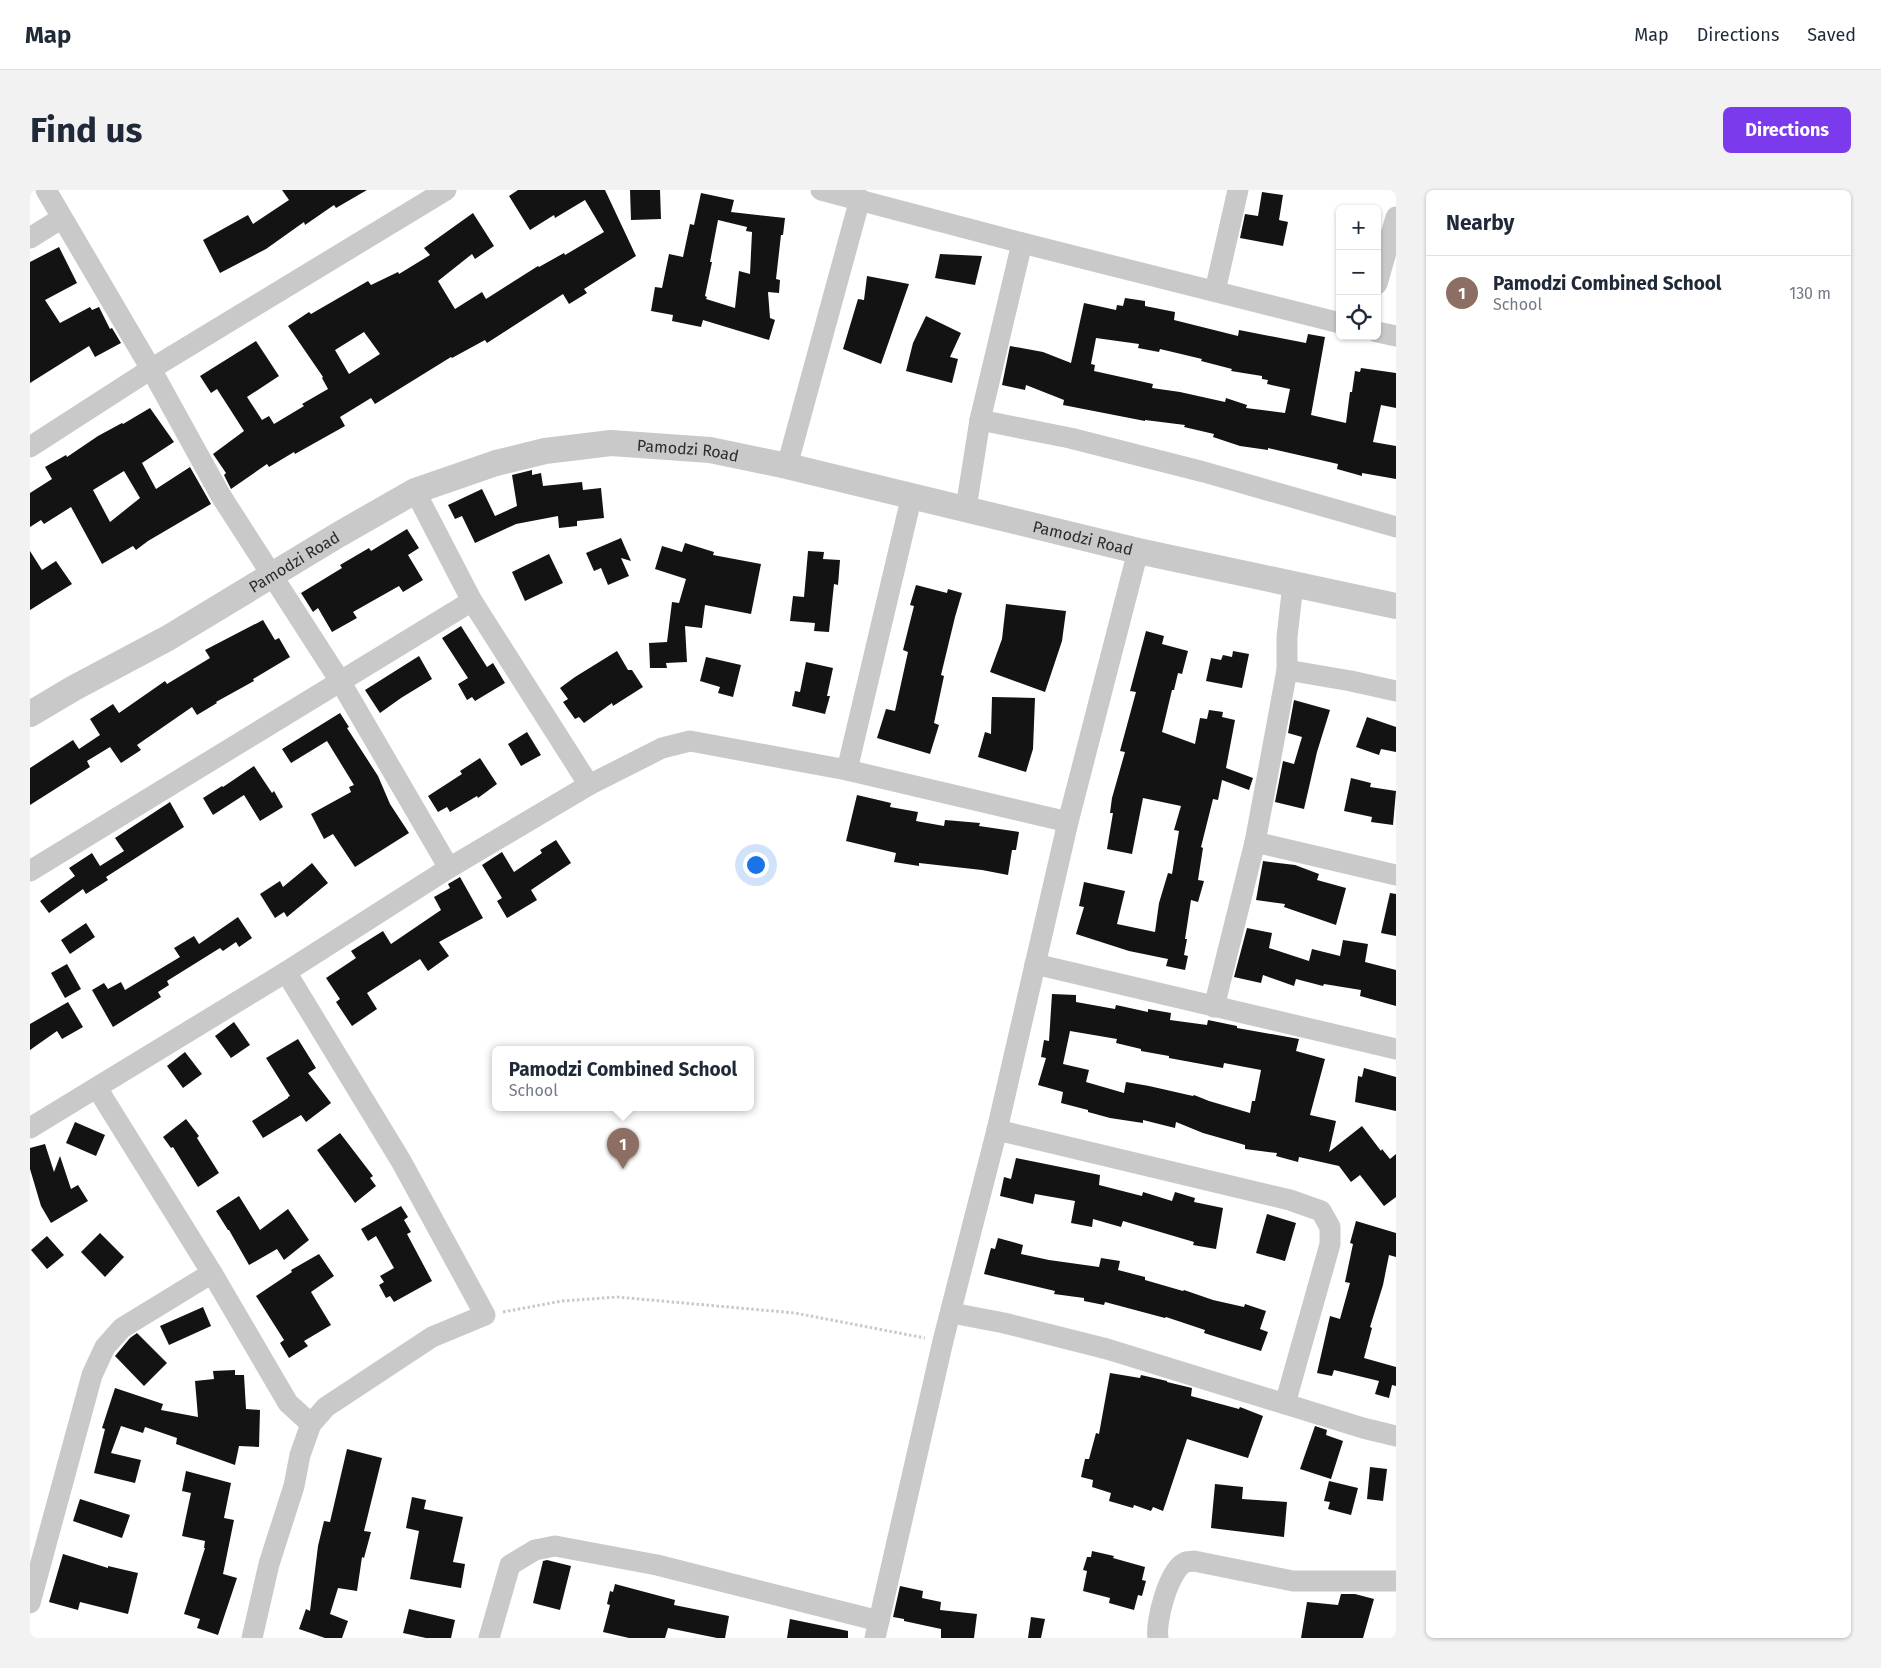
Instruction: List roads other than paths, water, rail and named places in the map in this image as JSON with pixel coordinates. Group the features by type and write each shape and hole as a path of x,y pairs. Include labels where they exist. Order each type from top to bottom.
{"street":[{"path":"46,190 221,496 340,680 449,868"},
{"path":"30,447 150,369 446,190"},
{"path":"821,190 1336,322"},
{"path":"1215,291 1238,190"},
{"path":"787,466 860,200"},
{"path":"1381,270 1396,217"},
{"path":"30,238 62,218"},
{"path":"966,508 980,420 1022,243"},
{"path":"1381,333 1396,336"},
{"path":"980,420 1070,438 1204,472 1396,527"},
{"name":"Pamodzi Road","path":"30,714 74,688 168,638 415,491 496,463 545,451 611,443 710,450 912,495 1138,551 1396,606"},
{"path":"415,491 472,601 589,785"},
{"path":"847,770 912,495"},
{"path":"489,1638 510,1566 535,1550 555,1546 657,1565 877,1630 943,1341 952,1313 997,1130 1068,822 1138,551"},
{"path":"1214,1008 1255,842 1287,670 1287,637 1294,584"},
{"path":"30,871 472,601"},
{"path":"1287,670 1396,691"},
{"path":"30,1128 286,972 449,868 589,785 662,748 690,741 847,770 1068,822"},
{"path":"1255,842 1396,875"},
{"path":"1035,964 1396,1050"},
{"path":"252,1638 269,1564 294,1486 300,1454 310,1424 326,1407 432,1337 485,1315 401,1160 286,972"},
{"path":"96,1088 212,1272 288,1403 310,1424"},
{"path":"997,1130 1290,1200 1321,1211 1330,1227 1330,1244 1285,1404"},
{"path":"30,1603 92,1375 105,1347 122,1328 212,1272"},
{"path":"952,1313 1004,1323 1107,1349 1363,1428 1396,1436"},
{"path":"1158,1638 1157,1632 1165,1591 1180,1566 1186,1562 1194,1561 1293,1581 1396,1581"}],"place":[{"name":"Pamodzi Combined School","path":"623,1169"}]}
